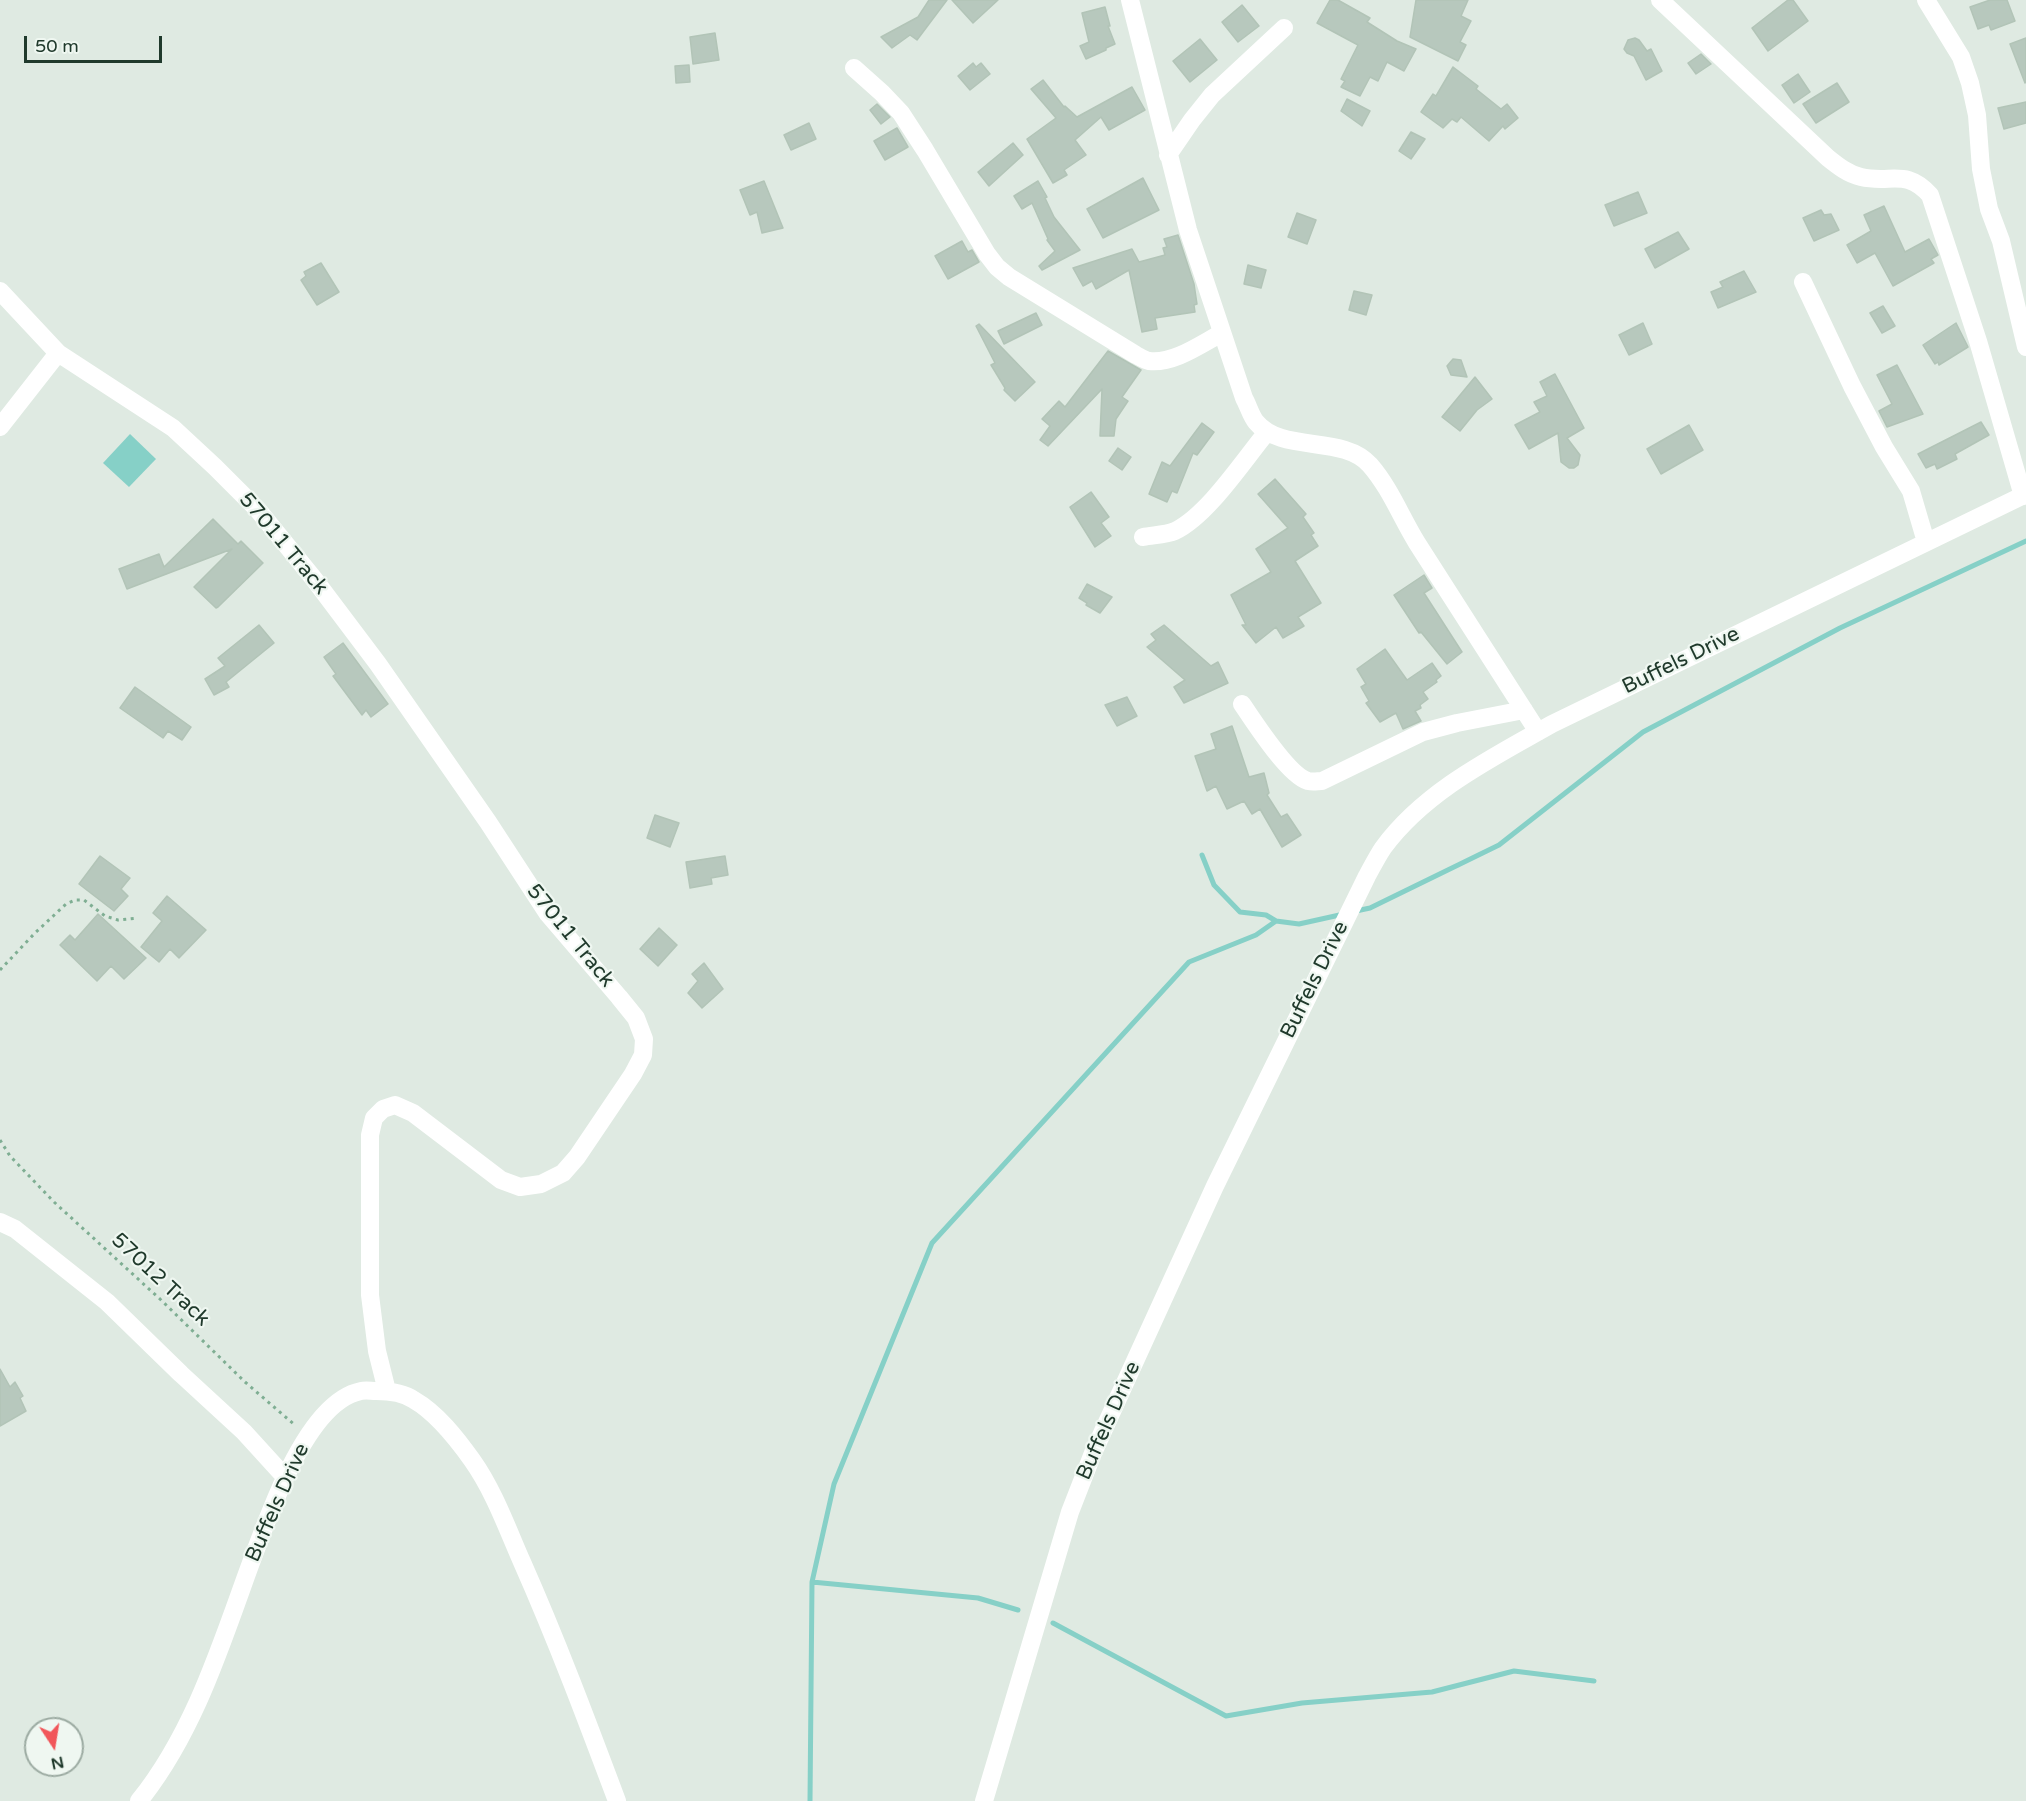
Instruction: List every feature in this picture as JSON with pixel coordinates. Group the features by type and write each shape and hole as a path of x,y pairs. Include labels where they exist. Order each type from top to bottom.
{"street":[{"path":"1130,0 1188,230 1244,398 1255,422 1267,432 1281,437 1349,451 1368,462 1384,484 1415,539 1538,732"},
{"path":"1660,0 1828,158 1845,171 1860,177 1875,179 1906,179 1920,183 1930,195 2025,495"},
{"path":"1926,0 1961,57 1970,83 1977,116 1981,168 1989,208 2001,241 2026,347"},
{"path":"1168,155 1212,95 1284,28"},
{"path":"854,68 901,114 987,254 1009,277 1125,349 1149,361 1177,356 1222,333"},
{"path":"1803,282 1884,447 1911,491 1926,542"},
{"path":"0,291 58,353 0,427"},
{"name":"57011 Track","path":"58,353 172,428 258,510 378,664 488,822 548,914 636,1018 644,1039 643,1055 633,1074 577,1157 562,1173 541,1184 520,1186 501,1180 413,1113 395,1105 383,1109 374,1118 370,1135 370,1295 377,1352 387,1391"},
{"path":"1143,537 1174,531 1192,519 1206,506 1267,432"},
{"name":"Buffels Drive","path":"984,1801 1070,1512 1093,1453 1215,1186 1366,876 1383,848 1432,797 1481,764 1538,732 2025,495"},
{"path":"1242,704 1271,746 1301,778 1310,782 1322,781 1423,732 1524,710"},
{"path":"0,1222 15,1229 107,1302 244,1432 285,1478"},
{"name":"Buffels Drive","path":"139,1801 177,1745 201,1693 285,1478 307,1436 317,1422 339,1402 360,1391 387,1391 413,1399 440,1420 472,1461 487,1487 548,1620 617,1801"}],"path":[{"path":"0,970 58,911 75,900 84,900 105,916 118,920 138,918"},
{"name":"57012 Track","path":"0,1140 10,1156 46,1194 161,1300 245,1382 307,1436"}],"water":[{"path":"130,434 156,459 129,487 103,463"}],"building":[{"path":"929,0 947,0 917,40 910,35 892,48 881,37 918,17"},
{"path":"952,0 998,0 973,23"},
{"path":"1330,0 1338,0 1370,18 1367,22 1397,41 1416,49 1404,71 1387,62 1378,81 1370,77 1360,96 1341,87 1345,81 1341,79 1358,45 1317,23"},
{"path":"1416,0 1468,0 1461,16 1471,21 1460,42 1466,45 1458,61 1410,37"},
{"path":"1788,0 1793,0 1808,21 1768,51 1752,28"},
{"path":"1990,0 2007,0 2015,21 1991,30 1989,25 1978,29 1970,7"},
{"path":"1242,5 1259,26 1238,42 1222,22"},
{"path":"1105,7 1110,26 1108,26 1115,44 1086,59 1080,46 1089,42 1082,13"},
{"path":"715,33 719,60 693,64 690,37"},
{"path":"1635,38 1647,51 1651,49 1662,71 1646,80 1634,56 1624,49 1628,40"},
{"path":"2026,38 2026,82 2025,83 2010,44"},
{"path":"1200,39 1217,60 1190,82 1173,61"},
{"path":"1701,54 1711,64 1696,74 1688,63"},
{"path":"973,63 976,67 981,63 990,74 970,90 958,76"},
{"path":"689,65 690,82 676,83 675,66"},
{"path":"1453,67 1478,86 1476,89 1501,109 1507,104 1518,118 1505,129 1503,126 1489,141 1461,117 1457,122 1452,119 1443,128 1421,112 1433,94 1436,96"},
{"path":"1798,74 1810,92 1794,103 1782,85"},
{"path":"1043,80 1064,107 1077,117 1132,87 1145,110 1109,130 1101,117 1075,140 1086,155 1064,170 1067,175 1053,183 1027,139 1056,118 1031,89"},
{"path":"1837,83 1849,102 1816,123 1803,104"},
{"path":"1347,99 1370,111 1362,126 1341,111"},
{"path":"2026,102 2026,123 2004,129 1998,108"},
{"path":"877,104 890,117 881,124 870,110"},
{"path":"809,123 816,139 791,150 784,135"},
{"path":"897,128 908,147 885,160 874,141"},
{"path":"1411,132 1425,139 1411,159 1399,151"},
{"path":"1013,143 1023,155 989,186 978,172"},
{"path":"1143,178 1159,210 1103,238 1087,209"},
{"path":"764,181 783,228 762,233 757,212 750,215 740,190"},
{"path":"1038,181 1054,217 1080,250 1042,270 1039,266 1055,251 1047,240 1032,203 1022,209 1014,196"},
{"path":"1638,192 1647,213 1614,226 1605,205"},
{"path":"1884,206 1905,252 1929,239 1938,255 1931,259 1934,263 1893,286 1875,253 1857,263 1847,245 1871,231 1864,215"},
{"path":"1821,210 1824,215 1831,214 1839,230 1814,241 1803,218"},
{"path":"1297,213 1316,220 1307,244 1288,237"},
{"path":"1678,232 1689,249 1655,268 1645,249"},
{"path":"1178,235 1194,284 1197,304 1194,305 1195,312 1155,318 1157,329 1142,332 1129,270 1096,289 1092,281 1083,286 1073,268 1132,249 1139,262 1165,255 1163,248 1167,247 1164,239"},
{"path":"962,241 968,252 972,250 979,262 948,279 935,256"},
{"path":"321,263 339,292 317,305 301,280 306,276 304,272"},
{"path":"1248,265 1266,270 1261,288 1244,284"},
{"path":"1744,271 1756,292 1718,308 1711,292 1723,287 1720,282"},
{"path":"1354,291 1372,295 1366,315 1349,310"},
{"path":"1883,306 1895,326 1882,333 1870,313"},
{"path":"1036,313 1042,325 1004,344 998,331"},
{"path":"1643,323 1652,344 1629,355 1619,335"},
{"path":"1956,323 1968,347 1939,365 1938,362 1935,364 1923,345"},
{"path":"979,324 1035,382 1015,401 1004,390 1005,388 991,365 995,363 976,326"},
{"path":"1108,351 1141,370 1122,397 1128,401 1116,419 1114,436 1100,436 1102,389 1048,446 1040,440 1050,426 1042,419 1059,401 1065,407"},
{"path":"1453,359 1461,360 1467,377 1451,375 1447,366"},
{"path":"1897,365 1923,414 1887,427 1879,411 1892,404 1877,375"},
{"path":"1555,374 1584,428 1567,438 1580,455 1578,465 1574,468 1569,468 1561,462 1558,433 1529,449 1515,425 1540,412 1534,402 1547,396 1540,382"},
{"path":"1475,377 1492,399 1477,410 1460,431 1442,417"},
{"path":"1981,422 1989,435 1955,454 1957,459 1937,469 1935,464 1926,468 1918,454"},
{"path":"1202,423 1214,432 1197,455 1193,453 1177,493 1172,491 1167,502 1149,494 1162,462 1170,466"},
{"path":"1689,425 1703,450 1661,474 1647,449"},
{"path":"1118,448 1131,457 1122,470 1109,461"},
{"path":"1275,479 1306,514 1303,517 1314,533 1311,535 1318,546 1295,561 1321,603 1298,617 1304,626 1283,638 1276,627 1256,643 1242,625 1246,625 1231,595 1271,572 1256,549 1288,528 1258,494"},
{"path":"1091,492 1109,517 1101,523 1111,536 1095,547 1070,507"},
{"path":"213,519 238,544 241,541 263,563 218,607 216,608 194,587 232,549 127,589 119,569 159,554 164,567"},
{"path":"1424,575 1432,588 1424,593 1462,652 1447,664 1421,632 1419,633 1394,595"},
{"path":"1087,584 1112,597 1100,613 1079,598"},
{"path":"259,625 274,643 226,682 229,687 214,695 205,679 225,666 218,658"},
{"path":"1164,625 1211,666 1218,662 1228,683 1184,703 1174,687 1185,680 1147,647 1156,640 1151,634"},
{"path":"343,643 388,704 371,717 366,710 362,715 333,676 336,674 324,657"},
{"path":"1385,649 1407,680 1432,663 1441,676 1436,680 1437,682 1423,692 1428,699 1420,705 1421,708 1415,711 1421,721 1403,729 1396,713 1380,722 1366,703 1369,701 1361,687 1366,684 1357,669"},
{"path":"135,687 191,727 182,740 168,731 163,738 120,708"},
{"path":"1127,697 1137,716 1117,726 1105,705"},
{"path":"1232,726 1249,777 1264,773 1269,793 1267,795 1281,817 1287,814 1301,835 1282,847 1260,809 1252,814 1244,801 1227,809 1216,786 1207,791 1195,756 1216,749 1211,734"},
{"path":"655,815 679,823 670,847 647,838"},
{"path":"100,856 130,878 121,889 128,896 114,911 79,884"},
{"path":"725,856 728,875 711,878 712,884 690,888 686,862"},
{"path":"167,896 206,930 179,958 170,949 159,962 141,947 162,921 153,913"},
{"path":"98,914 146,958 124,979 111,966 97,981 60,945 70,935 75,940"},
{"path":"659,928 677,945 658,966 640,949"},
{"path":"704,963 723,989 702,1008 688,993 698,981 692,974"},
{"path":"0,1369 10,1387 15,1382 23,1396 20,1398 26,1411 0,1426"}],"waterway":[{"path":"1356,911 1370,908 1499,845 1643,732 1840,628 2026,541"},
{"path":"1202,855 1214,885 1240,912 1266,915 1276,921"},
{"path":"810,1801 812,1582 834,1484 932,1243 1189,962 1256,935 1276,921 1299,924 1344,914"},
{"path":"812,1582 978,1598 1018,1610"},
{"path":"1053,1623 1226,1716 1302,1703 1432,1692 1514,1671 1594,1681"}]}
